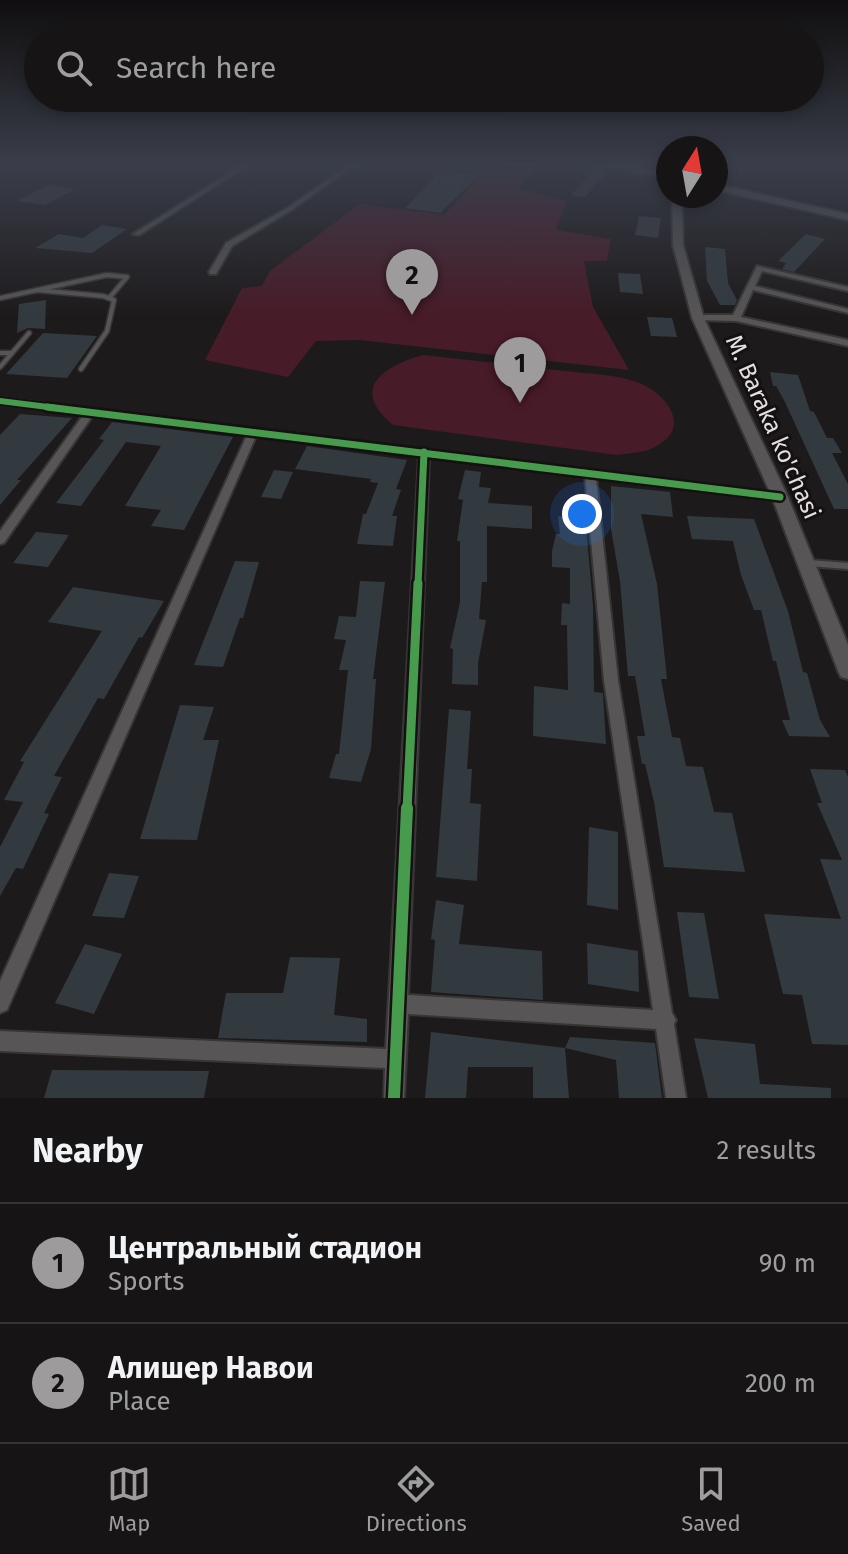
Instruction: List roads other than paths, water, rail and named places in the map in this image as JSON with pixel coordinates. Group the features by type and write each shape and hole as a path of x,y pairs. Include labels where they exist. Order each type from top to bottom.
{"street":[{"path":"137,234 166,215"},
{"path":"213,272 229,245 279,215"},
{"name":"M. Baraka ko'chasi","path":"677,215 678,245 698,318 780,497 848,671"},
{"path":"736,318 760,268 848,289"},
{"path":"750,287 848,311"},
{"path":"698,318 736,318 848,343"},
{"path":"0,401 780,497"},
{"path":"0,540 91,411"},
{"path":"0,1003 253,432"},
{"path":"394,1098 401,1004 424,452"},
{"path":"590,473 611,680 676,1098"},
{"path":"401,1004 666,1020"},
{"path":"0,1041 397,1059"}],"lane":[{"path":"0,298 107,275 127,277 110,297"},
{"path":"36,290 110,297"},
{"path":"81,369 107,331 114,303 110,297"},
{"path":"0,367 29,333"},
{"path":"0,353 12,353"},
{"path":"805,562 848,566"}],"place":[{"name":"Алишер Навои","path":"412,315"},
{"name":"Центральный стадион","path":"520,403"}]}
